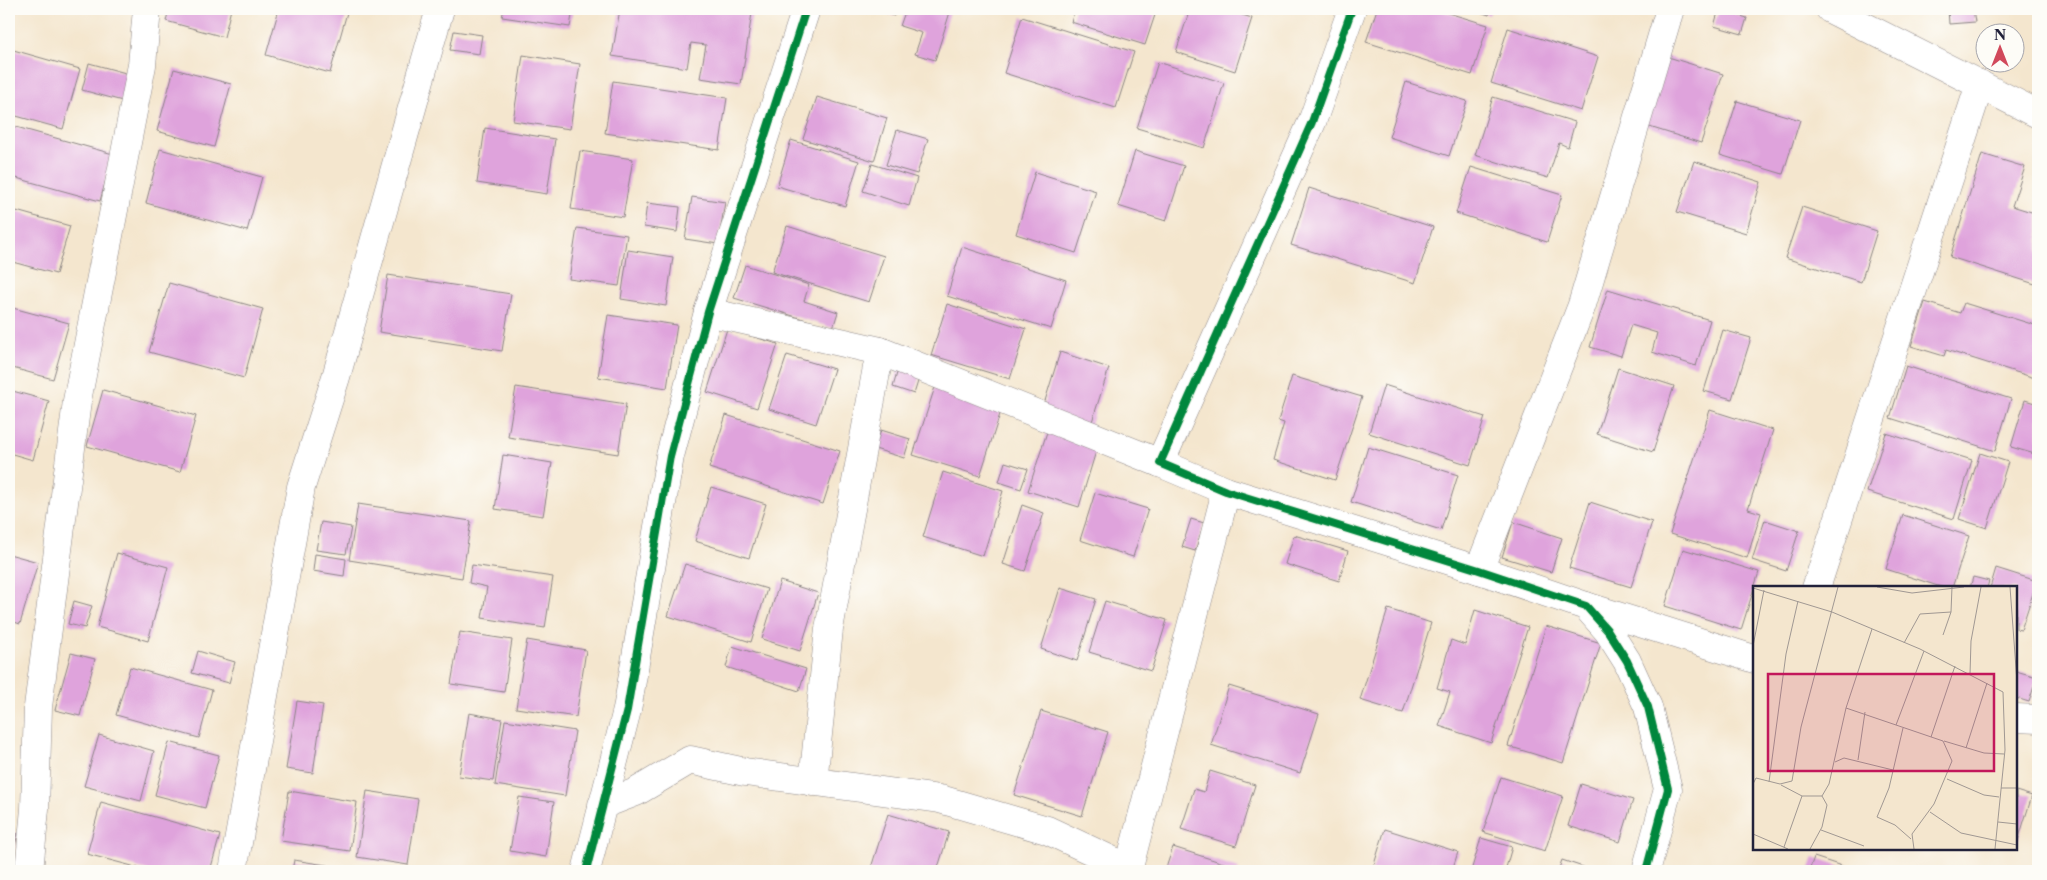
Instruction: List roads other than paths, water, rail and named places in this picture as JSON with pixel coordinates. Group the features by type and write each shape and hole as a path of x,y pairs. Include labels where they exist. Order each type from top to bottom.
{"street":[{"path":"29,871 36,809 38,707 78,402 142,65 147,9"},
{"path":"232,871 301,488 336,377 440,9"},
{"path":"586,871 627,710 670,456 708,312 806,9"},
{"path":"1160,463 1312,122 1352,9"},
{"path":"1479,570 1582,305 1670,9"},
{"path":"1830,9 2038,114"},
{"path":"1817,586 1980,84"},
{"path":"708,312 880,351 1226,491 1753,659"},
{"path":"813,782 829,629 880,351"},
{"path":"602,805 636,792 690,760 745,772 940,799 1046,830 1128,870 1226,491"},
{"path":"1586,606 1608,631 1627,661 1648,707 1668,789 1646,871"},
{"path":"2017,718 2038,719"}]}
